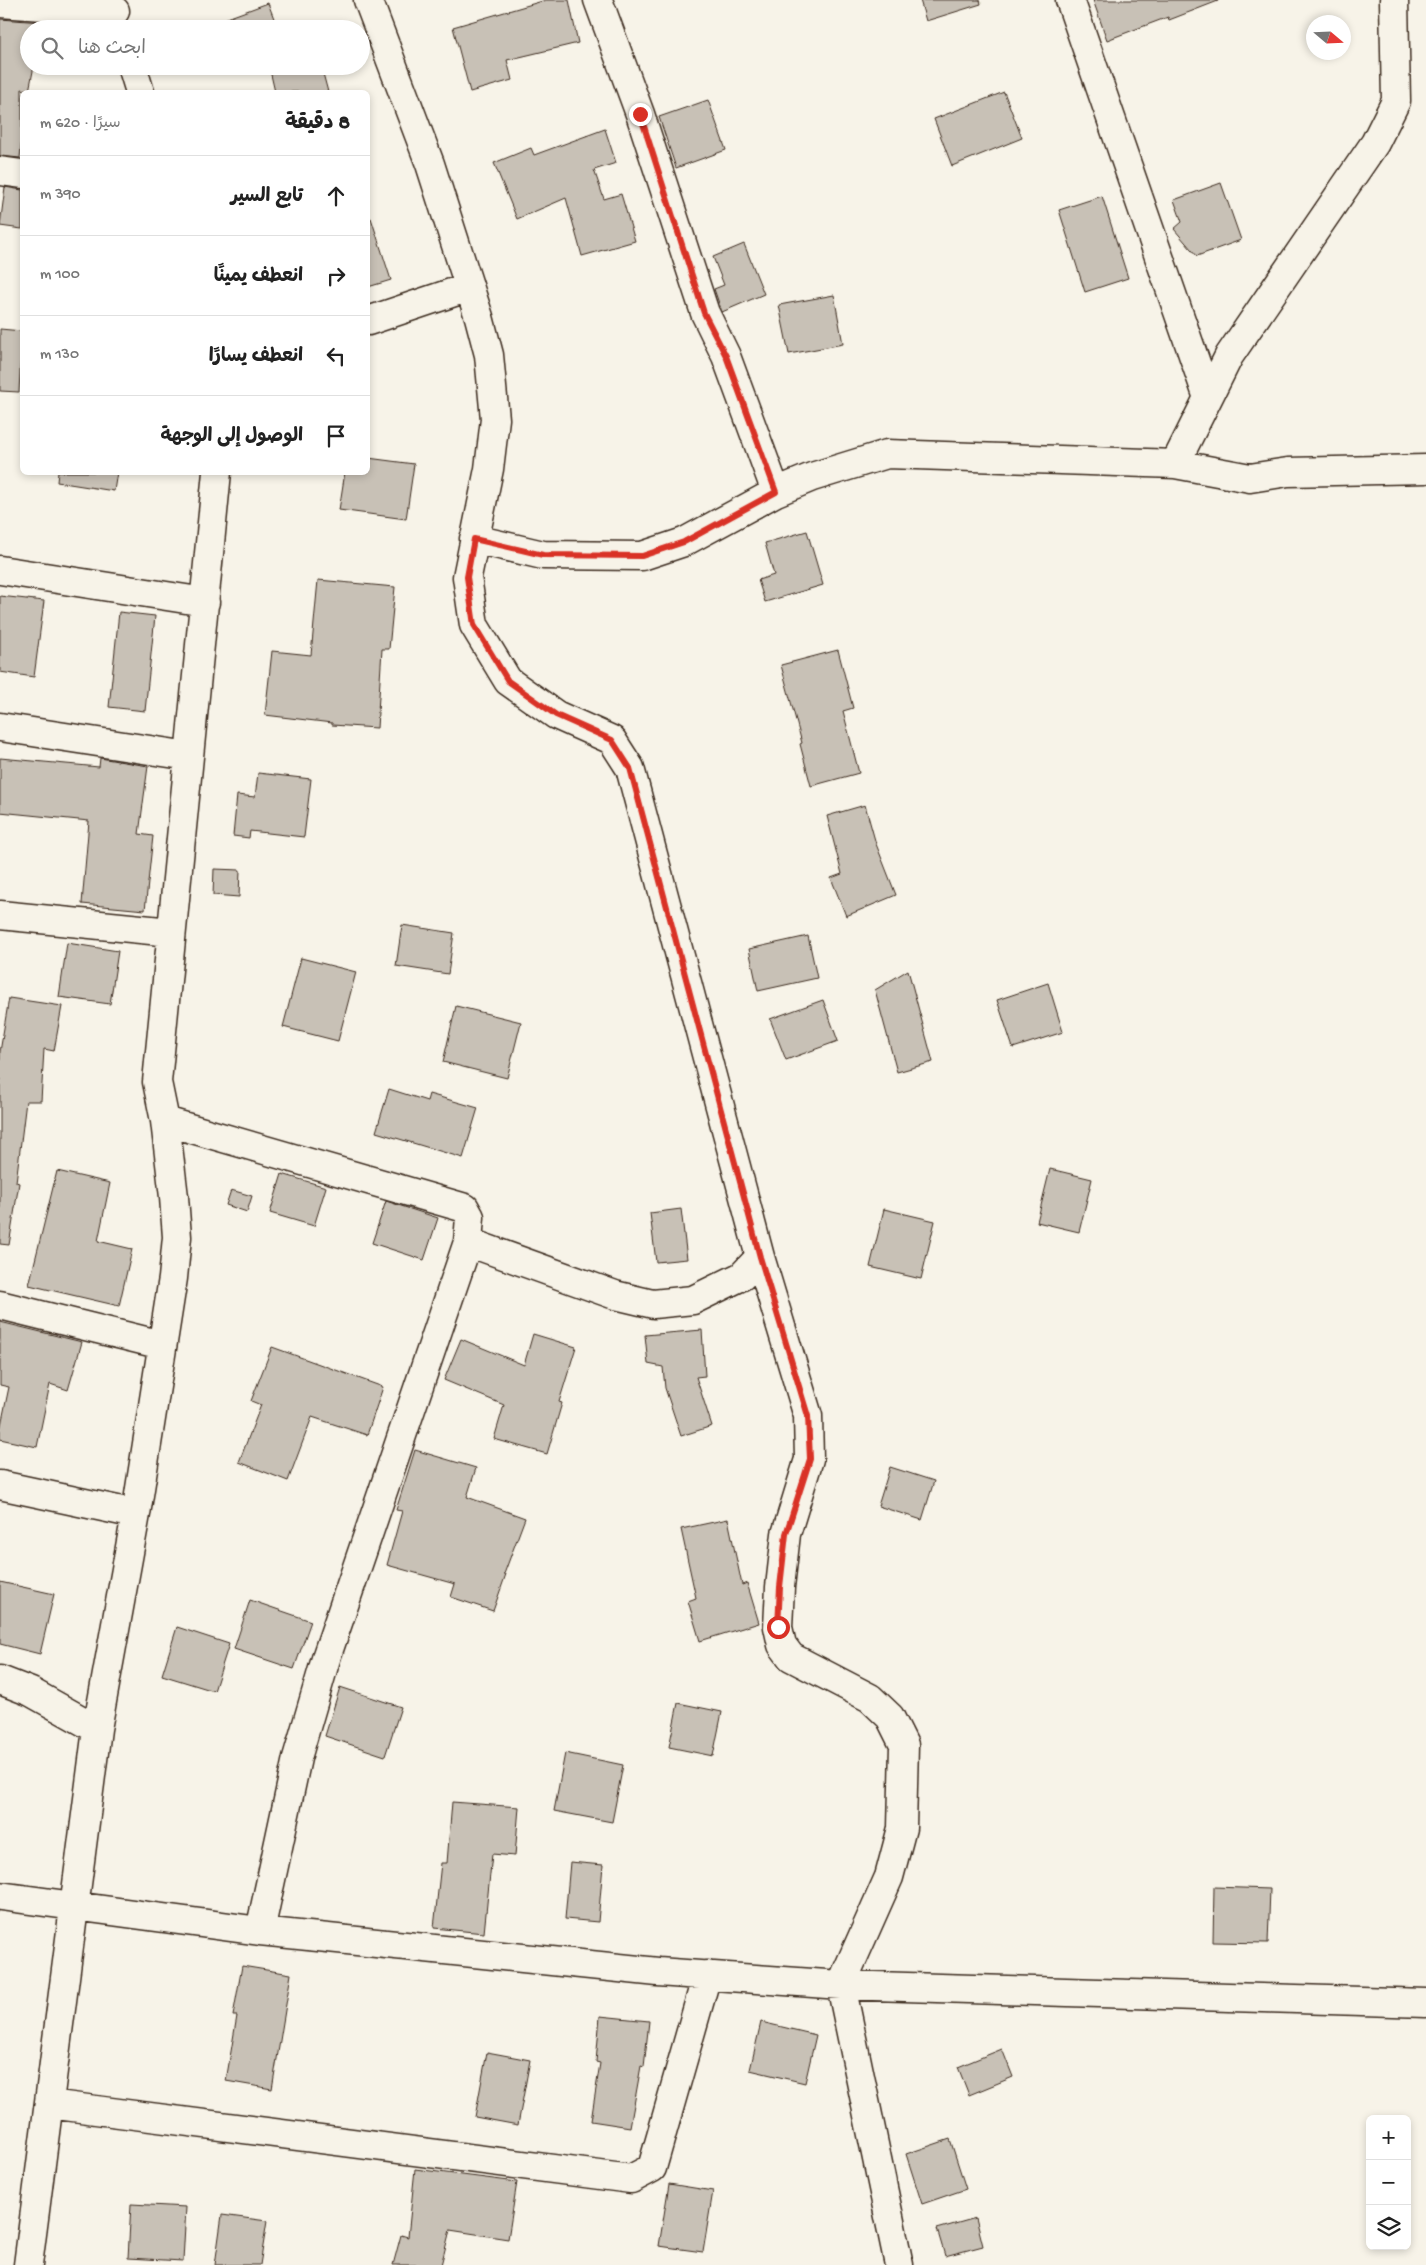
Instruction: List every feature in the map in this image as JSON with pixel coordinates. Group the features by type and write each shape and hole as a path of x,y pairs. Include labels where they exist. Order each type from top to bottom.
{"street":[{"path":"368,0 430,164 489,355 495,419 489,469 467,577 474,625 508,681 556,715 612,740 630,768 760,1257 808,1416 810,1459 786,1534 778,1627 782,1645 791,1657 870,1698 890,1717 904,1745 902,1828 890,1877 841,1985 899,2265"},
{"path":"598,0 640,114 704,313 726,356 776,492"},
{"path":"1070,0 1208,398"},
{"path":"1175,464 1229,356 1375,143 1396,101 1394,0"},
{"path":"0,3 116,13"},
{"path":"135,75 139,90"},
{"path":"0,172 20,174"},
{"path":"370,320 469,287"},
{"path":"474,539 543,555 642,556 684,542 776,492 812,477 887,454 1175,464 1250,478 1288,472 1426,469"},
{"path":"28,2265 97,1729 136,1514 177,1237 171,1167 157,1082 217,475"},
{"path":"0,570 205,602"},
{"path":"0,728 189,756"},
{"path":"0,915 171,932"},
{"path":"164,1121 465,1208 470,1217 468,1242 327,1655 297,1758 260,1931"},
{"path":"468,1242 615,1295 653,1304 693,1300 742,1276 760,1257"},
{"path":"0,1305 162,1345"},
{"path":"0,1485 136,1514"},
{"path":"0,1680 32,1692 97,1729"},
{"path":"0,1896 260,1931 707,1975 841,1985 1426,2003"},
{"path":"49,2104 631,2180 652,2168 707,1975"}],"building":[{"path":"546,0 569,0 578,43 507,60 512,80 470,92 453,27"},
{"path":"920,0 980,0 981,4 926,21"},
{"path":"1093,0 1218,1 1169,20 1168,17 1107,40"},
{"path":"268,3 275,20 222,20"},
{"path":"0,19 20,20 20,75 32,75 29,90 20,90 20,158 0,156"},
{"path":"271,75 323,75 327,90 275,90"},
{"path":"1004,92 1022,138 952,166 934,119"},
{"path":"708,100 726,150 676,168 659,117"},
{"path":"605,129 616,163 594,170 604,199 621,194 635,241 582,256 566,198 517,219 494,163 531,148 534,155"},
{"path":"1221,183 1241,240 1197,256 1174,229 1182,222 1174,200"},
{"path":"5,187 20,190 20,229 0,226"},
{"path":"1102,196 1128,278 1085,292 1059,210"},
{"path":"370,218 371,218 391,280 370,286"},
{"path":"744,244 764,294 722,312 714,289 724,285 713,257"},
{"path":"834,295 843,344 789,354 779,305"},
{"path":"0,329 20,331 19,392 0,391"},
{"path":"370,458 414,464 406,519 339,510 345,475 370,475"},
{"path":"58,475 117,475 114,491 57,482"},
{"path":"807,531 823,585 765,602 758,580 774,575 765,543"},
{"path":"318,580 395,587 389,649 382,649 377,728 332,725 332,723 265,715 272,651 311,655"},
{"path":"0,596 44,601 34,677 0,672"},
{"path":"119,612 155,616 145,711 109,707"},
{"path":"838,650 853,708 843,711 859,773 811,786 800,744 802,743 781,665"},
{"path":"0,758 99,767 100,758 148,766 139,834 153,836 145,910 82,904 89,821 0,812"},
{"path":"258,773 311,779 304,837 250,831 249,838 233,836 237,795 255,797"},
{"path":"865,805 876,844 896,895 846,916 831,878 842,874 827,816"},
{"path":"214,869 240,870 239,897 213,895"},
{"path":"402,925 454,933 448,974 396,966"},
{"path":"808,936 817,978 758,991 749,949"},
{"path":"67,943 118,951 110,1004 59,997"},
{"path":"301,958 356,972 338,1041 283,1027"},
{"path":"908,970 933,1062 897,1072 875,990"},
{"path":"1048,983 1063,1032 1013,1048 997,1000"},
{"path":"9,998 62,1006 54,1051 44,1049 41,1101 26,1101 16,1182 19,1183 9,1245 0,1244 0,1052"},
{"path":"823,1000 838,1041 786,1060 770,1019"},
{"path":"456,1006 521,1022 507,1078 443,1062"},
{"path":"389,1089 427,1101 429,1094 478,1108 463,1158 376,1132"},
{"path":"1050,1169 1092,1179 1079,1232 1037,1222"},
{"path":"57,1171 110,1183 98,1241 132,1249 119,1306 29,1285"},
{"path":"282,1174 326,1187 314,1226 270,1213"},
{"path":"231,1190 252,1196 247,1212 226,1205"},
{"path":"386,1201 438,1218 424,1260 372,1243"},
{"path":"681,1209 687,1259 656,1262 650,1213"},
{"path":"884,1209 935,1221 921,1279 870,1267"},
{"path":"0,1322 82,1342 68,1390 50,1384 37,1447 0,1439 0,1430 9,1387 0,1385"},
{"path":"702,1330 705,1376 696,1377 712,1426 681,1436 665,1388 663,1367 648,1364 645,1335"},
{"path":"533,1334 576,1347 559,1402 562,1403 547,1454 494,1439 504,1405 444,1380 461,1339 524,1365"},
{"path":"272,1347 383,1387 367,1435 312,1417 288,1481 239,1462 261,1405 251,1401"},
{"path":"415,1450 476,1468 467,1497 525,1518 504,1574 506,1574 493,1611 451,1597 455,1584 387,1565 402,1511 396,1510"},
{"path":"890,1467 934,1481 922,1520 878,1506"},
{"path":"728,1519 742,1585 747,1583 759,1623 700,1641 688,1601 696,1598 681,1529"},
{"path":"0,1582 54,1594 40,1654 0,1644"},
{"path":"250,1600 311,1621 294,1669 234,1649"},
{"path":"177,1627 229,1644 214,1691 162,1675"},
{"path":"340,1687 401,1707 385,1756 325,1736"},
{"path":"678,1703 722,1712 713,1756 669,1747"},
{"path":"565,1753 623,1765 612,1822 554,1811"},
{"path":"452,1802 519,1807 515,1856 492,1854 484,1933 434,1928 441,1863 447,1863"},
{"path":"570,1862 603,1865 598,1922 565,1919"},
{"path":"1214,1887 1270,1889 1268,1943 1213,1942"},
{"path":"242,1966 291,1974 272,2089 226,2081 237,2016 233,2016"},
{"path":"600,2016 649,2021 644,2067 641,2066 630,2127 591,2121 600,2063 596,2062"},
{"path":"761,2022 816,2035 805,2083 750,2070"},
{"path":"1002,2049 1013,2077 969,2095 958,2067"},
{"path":"487,2052 530,2060 518,2125 475,2117"},
{"path":"950,2139 966,2189 922,2204 906,2154"},
{"path":"415,2169 517,2182 508,2239 450,2230 441,2265 393,2265 401,2235 408,2237"},
{"path":"669,2184 713,2191 703,2252 659,2246"},
{"path":"131,2204 186,2207 183,2261 128,2258"},
{"path":"222,2215 267,2221 260,2265 215,2265"},
{"path":"976,2218 983,2246 945,2256 937,2229"}],"route":[{"path":"640,114 704,313 726,356 776,492 684,542 642,556 543,555 474,539 467,577 474,625 508,681 556,715 612,740 630,768 760,1257 796,1371 808,1416 810,1459 786,1534 778,1627"}]}
